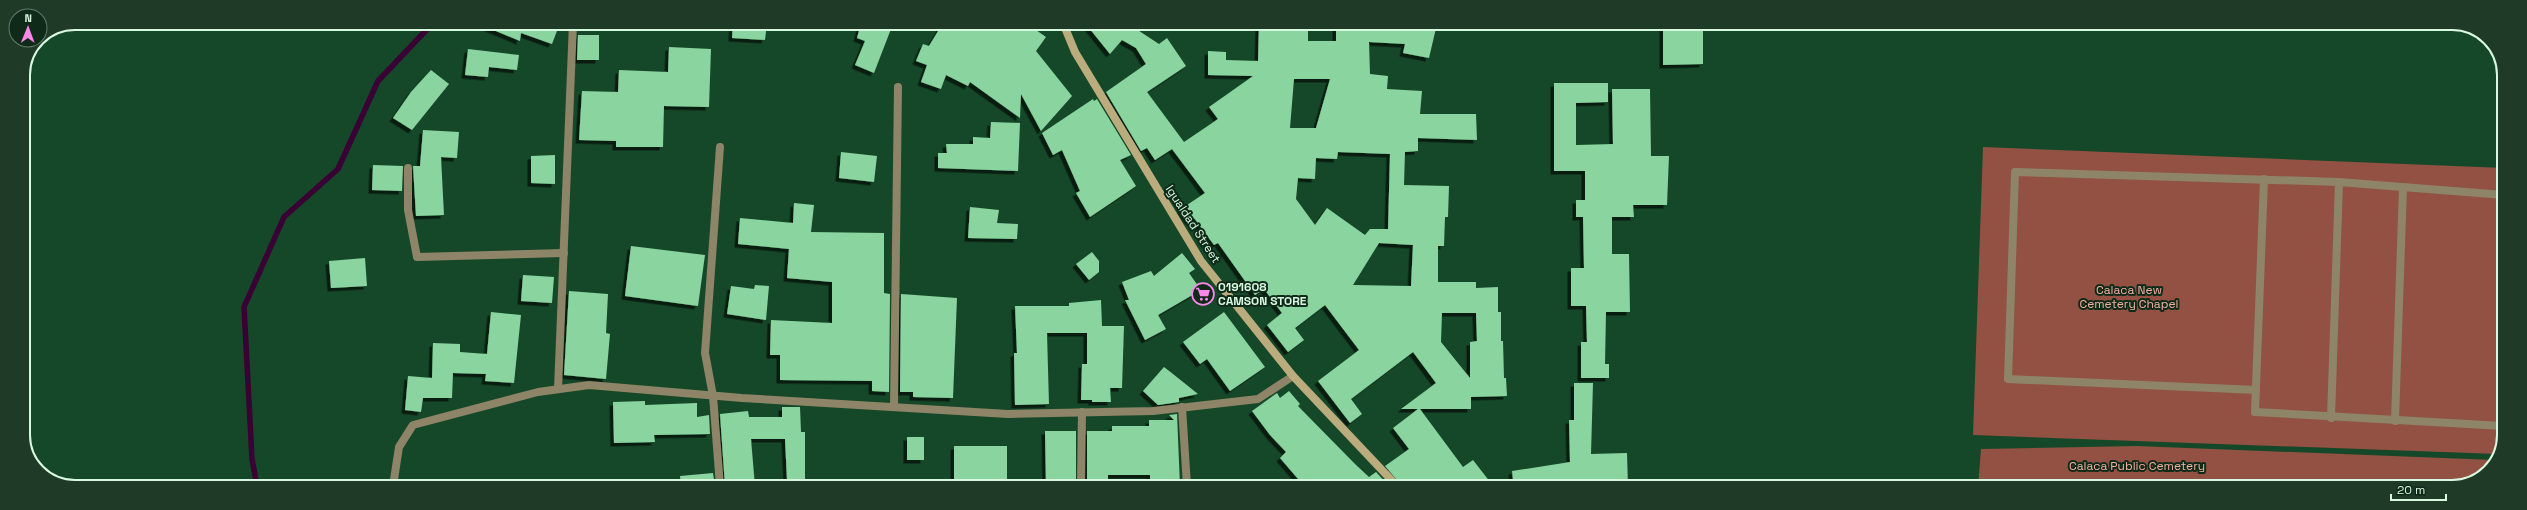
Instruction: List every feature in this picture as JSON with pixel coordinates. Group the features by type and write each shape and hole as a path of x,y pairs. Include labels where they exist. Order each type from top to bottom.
{"street":[{"path":"558,389 573,30"},
{"name":"Igualdad Street","path":"1066,30 1075,52 1201,261 1293,376 1391,480"},
{"path":"894,406 898,87"},
{"path":"720,148 705,353 713,396 720,480"},
{"path":"408,168 408,210 417,257 564,253"},
{"path":"2256,390 2008,380 2016,172 2339,182 2497,194"},
{"path":"2264,179 2256,412 2331,418 2497,426"},
{"path":"2331,418 2339,182"},
{"path":"2395,421 2404,187"},
{"path":"394,480 398,447 413,425 538,392 589,385 713,396 1008,414 1182,407 1258,400 1293,376"},
{"path":"1182,407 1187,480"},
{"path":"1081,480 1082,412"}],"green space":[{"name":"Calaca New Cemetery Chapel","path":"1983,147 2497,168 2497,435 2493,454 1973,435"},
{"name":"Calaca Public Cemetery","path":"2137,446 2489,460 2484,467 2472,475 2466,478 2452,480 1979,480 1981,449"}],"building":[{"path":"493,30 557,30 552,44 521,33 520,41"},
{"path":"733,30 766,30 765,40 732,38"},
{"path":"859,30 891,30 874,73 855,65 865,41 857,38"},
{"path":"939,30 1036,30 1046,37 1036,51 1072,96 1041,131 1021,94 1020,118 970,82 968,86 946,75 941,89 921,82 927,65 916,61 923,44 929,46"},
{"path":"1091,30 1138,30 1159,44 1167,38 1186,66 1147,92 1184,142 1218,119 1209,107 1253,76 1208,75 1208,51 1226,52 1226,60 1258,61 1259,30 1308,30 1308,41 1336,41 1336,30 1436,30 1429,58 1403,53 1405,44 1369,42 1370,74 1388,76 1387,89 1422,91 1420,114 1476,114 1477,140 1418,138 1418,151 1405,152 1404,185 1449,186 1448,217 1445,217 1444,246 1438,246 1438,282 1476,282 1476,288 1498,287 1498,312 1501,312 1501,341 1503,341 1504,378 1506,378 1507,396 1471,397 1471,409 1420,409 1463,467 1473,460 1489,480 1397,480 1385,466 1409,449 1393,428 1418,409 1401,409 1436,383 1413,352 1351,399 1362,414 1350,423 1318,381 1359,350 1325,305 1295,328 1304,340 1288,352 1267,325 1282,313 1264,289 1255,295 1218,243 1214,245 1194,218 1189,221 1181,209 1205,193 1172,149 1155,160 1147,148 1141,151 1106,92 1146,64 1136,48 1122,40 1110,54","holes":["1294,79 1330,79 1316,128 1290,128","1338,152 1390,154 1388,229 1370,229 1365,235 1327,208 1315,225 1296,199 1298,178 1315,179 1316,158 1337,159","1379,243 1413,245 1411,286 1353,285","1442,313 1476,313 1477,341 1470,342 1470,378 1441,342"]},
{"path":"1663,30 1703,30 1703,64 1663,65"},
{"path":"578,35 599,35 599,60 577,60"},
{"path":"669,47 711,49 709,107 664,106 663,147 616,147 616,141 579,140 582,91 618,92 619,70 668,72"},
{"path":"468,49 519,55 517,70 489,67 488,77 465,75"},
{"path":"431,70 449,84 412,130 393,118 411,92"},
{"path":"1554,83 1608,83 1608,102 1576,103 1576,145 1613,144 1612,89 1650,89 1651,156 1669,156 1667,205 1633,205 1634,217 1612,217 1612,254 1629,254 1630,312 1606,312 1605,364 1609,364 1609,378 1581,378 1581,342 1587,342 1586,306 1571,306 1571,268 1584,268 1583,217 1576,217 1576,200 1585,200 1585,171 1554,171"},
{"path":"1093,99 1094,101 1097,99 1131,155 1120,160 1136,186 1090,217 1076,193 1080,191 1062,150 1053,155 1042,133"},
{"path":"991,122 1020,123 1018,171 938,168 938,153 947,153 946,144 973,144 973,137 990,138"},
{"path":"423,130 459,132 457,158 441,157 444,215 416,216 413,166 420,166"},
{"path":"841,152 877,156 874,182 839,178"},
{"path":"555,155 555,184 531,183 531,156"},
{"path":"373,165 403,166 402,191 372,190"},
{"path":"794,203 814,205 811,232 884,233 884,293 890,294 889,392 872,391 872,381 780,380 780,355 770,355 771,320 832,323 832,282 787,278 789,249 738,244 740,218 793,223"},
{"path":"970,207 999,210 997,223 1018,224 1017,239 968,238"},
{"path":"631,246 705,255 698,306 625,296"},
{"path":"1092,252 1099,261 1099,272 1089,280 1076,264"},
{"path":"1182,253 1195,269 1189,273 1201,290 1158,315 1166,329 1145,340 1125,300 1129,300 1122,282 1151,271 1154,276"},
{"path":"365,258 367,286 331,288 329,261"},
{"path":"523,275 554,277 552,303 521,301"},
{"path":"755,285 769,286 766,320 727,314 731,286 754,289"},
{"path":"569,291 608,294 606,333 610,334 606,379 564,375"},
{"path":"901,294 957,298 953,398 913,397 913,392 900,392"},
{"path":"1101,300 1102,326 1124,326 1122,388 1110,388 1111,402 1092,402 1092,400 1081,400 1082,364 1087,364 1087,333 1047,333 1049,404 1015,405 1014,353 1017,353 1015,306 1069,306 1069,303"},
{"path":"491,312 521,315 514,383 485,381 486,374 453,373 452,398 423,398 421,412 405,410 408,376 432,378 433,343 460,344 460,352 487,354"},
{"path":"1224,312 1265,367 1230,391 1207,359 1200,364 1183,342"},
{"path":"1164,367 1198,394 1179,398 1179,402 1158,405 1143,391"},
{"path":"1574,383 1593,383 1591,454 1627,453 1628,480 1513,480 1512,471 1570,462 1569,420 1574,420"},
{"path":"1289,391 1300,404 1298,406 1355,464 1369,477 1376,472 1383,480 1299,480 1280,458 1286,452 1270,435 1252,411 1277,393 1280,398"},
{"path":"645,401 645,405 697,403 697,417 709,415 710,434 654,435 655,442 614,443 613,402"},
{"path":"782,407 800,407 801,432 805,432 805,479 787,480 785,439 751,439 754,480 725,480 720,414 748,411 749,417 782,417"},
{"path":"1177,414 1180,480 1150,480 1150,475 1108,475 1108,480 1087,480 1087,431 1112,431 1112,426 1149,426 1149,420 1174,420 1169,415"},
{"path":"1045,431 1076,431 1076,480 1046,480"},
{"path":"907,437 924,437 924,460 907,460"},
{"path":"954,446 1007,446 1007,480 954,480"},
{"path":"713,473 714,480 680,480 680,476"}],"waterway":[{"path":"256,480 252,459 244,307 284,217 338,169 378,81 426,30"}],"place":[{"name":"0191608 CAMSON STORE","path":"1203,294"}]}
